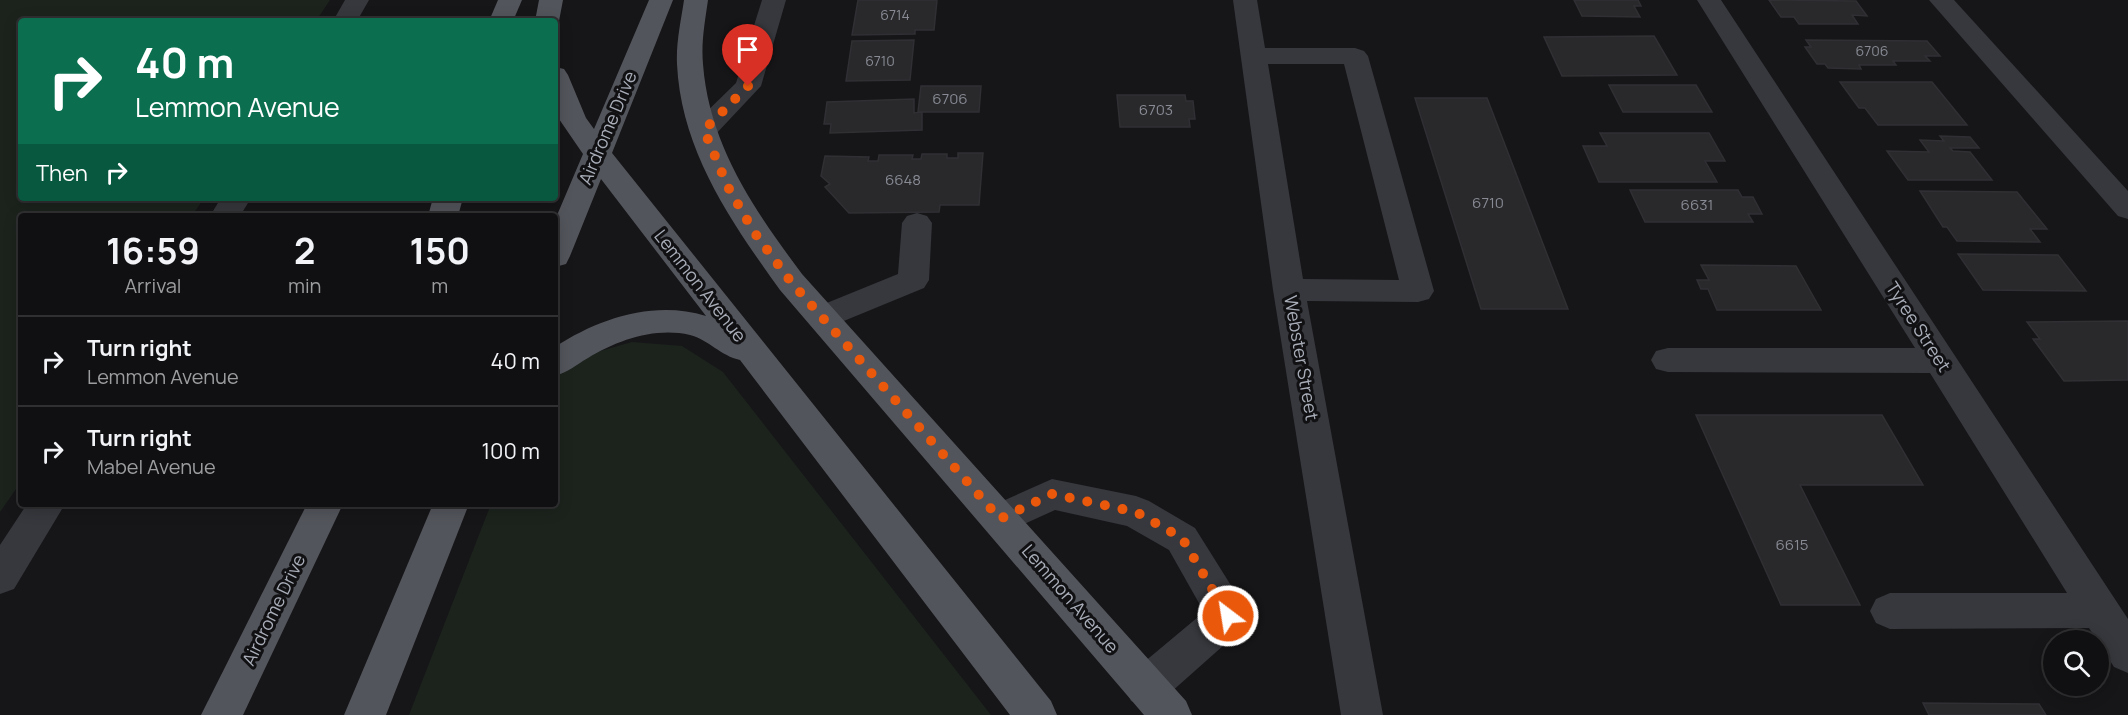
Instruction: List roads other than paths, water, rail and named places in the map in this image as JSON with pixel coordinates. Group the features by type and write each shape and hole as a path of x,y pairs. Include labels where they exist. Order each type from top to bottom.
{"main road":[{"path":"502,18 510,0"},
{"path":"547,18 550,0"},
{"name":"Airdrome Drive","path":"558,249 661,0"},
{"name":"Lemmon Avenue","path":"696,0 690,65 704,130 728,187 754,232 791,282 1159,701"},
{"name":"Lemmon Avenue","path":"558,82 573,119 598,155 1036,715"},
{"path":"558,361 579,346 614,329 656,321 696,323 723,334 769,374"},
{"name":"Airdrome Drive","path":"222,715 324,507"},
{"path":"365,715 450,507"}],"street":[{"path":"347,18 357,0"},
{"path":"704,130 748,86 774,0"},
{"name":"Webster Street","path":"1245,0 1289,290 1362,715"},
{"name":"Tyree Street","path":"1709,0 2128,654"},
{"path":"1941,0 2128,209"},
{"path":"1255,56 1355,56 1418,291 1289,290"},
{"path":"823,317 913,280 917,223"},
{"path":"1668,360 1940,361"},
{"path":"1000,519 1052,494 1136,512 1182,538 1228,616 1159,701"},
{"path":"0,577 45,507"},
{"path":"1890,611 2100,610"}]}
